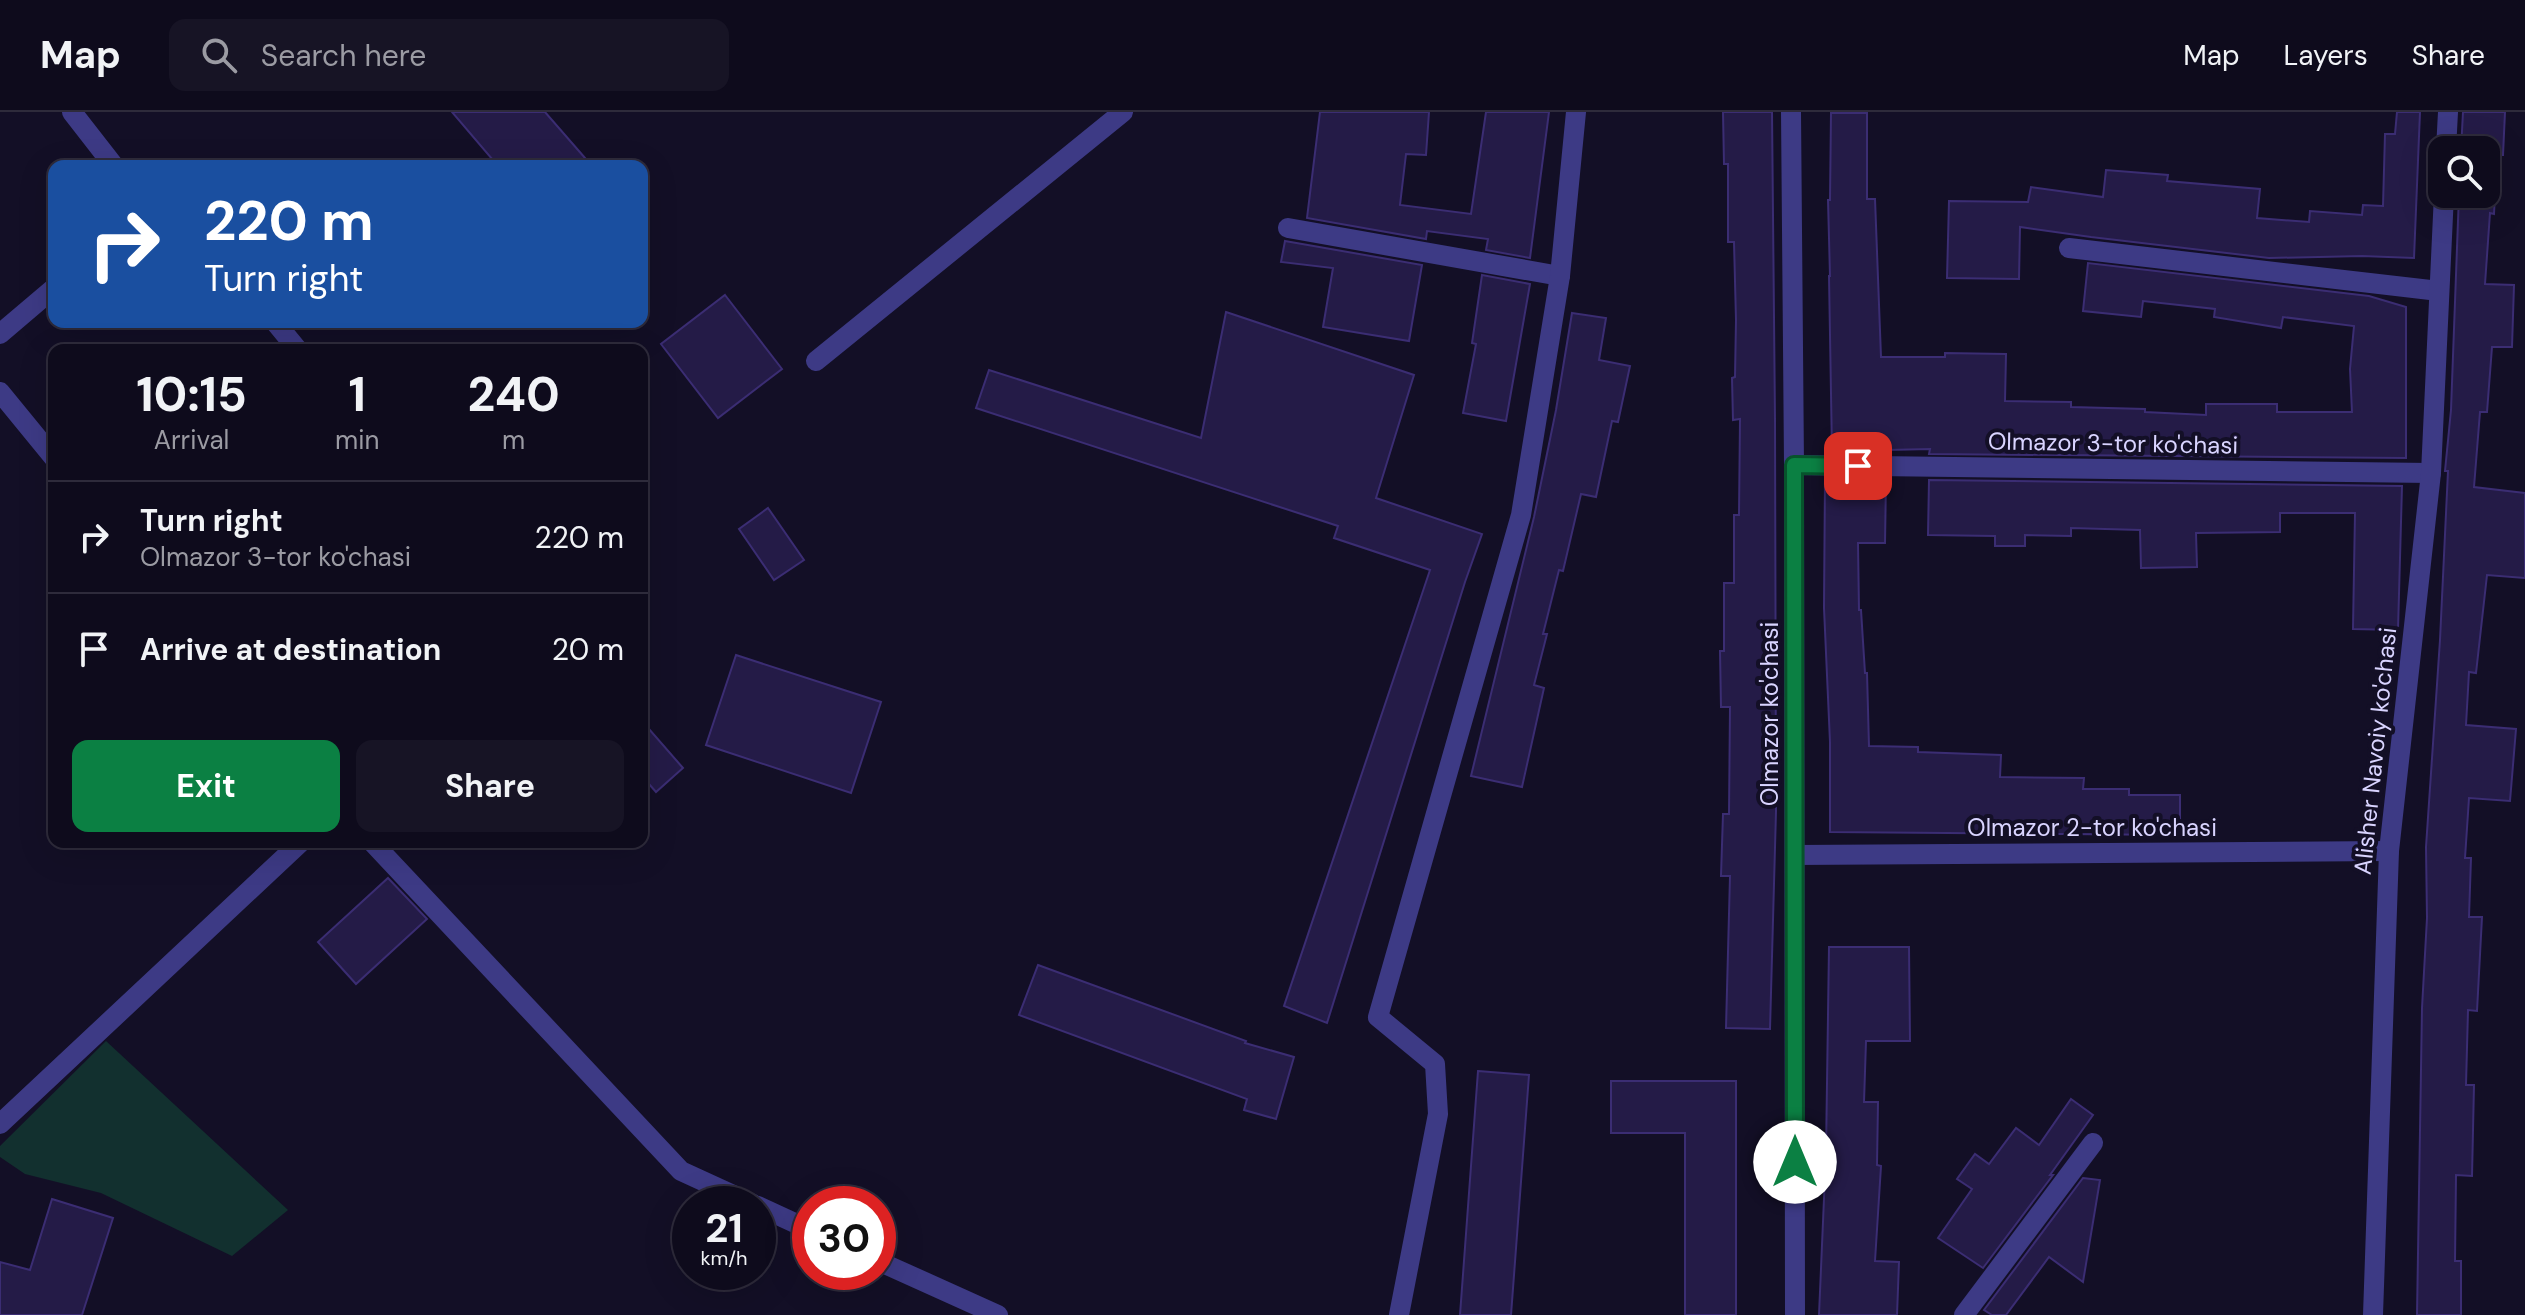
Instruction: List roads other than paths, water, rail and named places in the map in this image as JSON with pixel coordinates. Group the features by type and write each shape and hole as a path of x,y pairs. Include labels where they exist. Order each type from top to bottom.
{"street":[{"path":"72,112 109,160"},
{"path":"816,361 1123,112"},
{"path":"1399,1315 1438,1114 1435,1064 1378,1017 1521,515 1560,276 1576,112"},
{"name":"Olmazor ko'chasi","path":"1791,112 1795,1315"},
{"path":"2447,136 2448,112"},
{"name":"Alisher Navoiy ko'chasi","path":"2373,1315 2389,851 2431,473 2443,208"},
{"path":"1288,228 1560,276"},
{"path":"2069,248 2439,291"},
{"path":"0,334 48,293"},
{"path":"280,328 293,344"},
{"path":"0,392 48,451"},
{"name":"Olmazor 3-tor ko'chasi","path":"1794,465 2431,473"},
{"path":"0,1124 295,848"},
{"path":"378,848 681,1171 714,1186"},
{"name":"Olmazor 2-tor ko'chasi","path":"1795,855 2389,851"},
{"path":"1964,1315 2093,1143"},
{"path":"896,1269 998,1315"}]}
